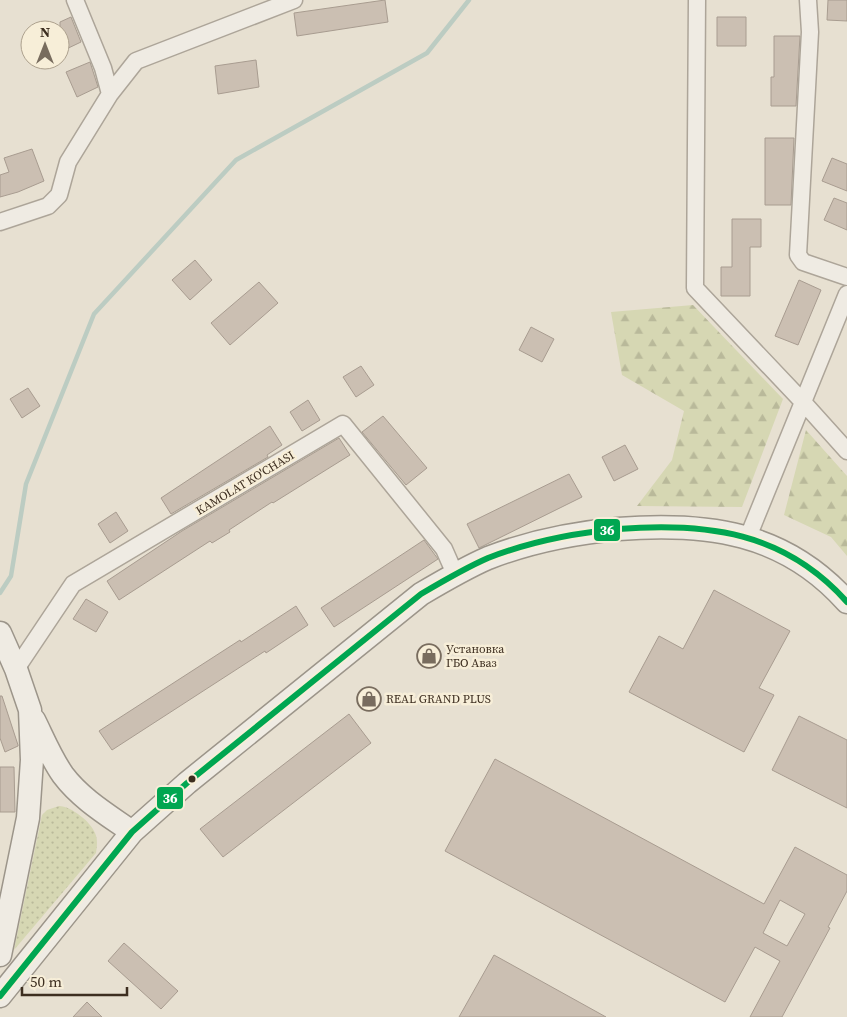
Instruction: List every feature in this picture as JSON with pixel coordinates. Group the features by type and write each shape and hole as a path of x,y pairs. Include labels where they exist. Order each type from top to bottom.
{"main road":[{"path":"0,996 132,832 187,783 414,600 455,574 489,558 523,546 594,531 672,526 710,529 748,537 775,548 808,566 825,579 847,602"},
{"path":"0,633 16,669 30,710 51,756 63,775 80,793 132,832"},
{"path":"0,955 28,818 32,760 30,710"}],"street":[{"path":"75,0 103,68 110,94"},
{"path":"0,222 48,206 59,195 68,162 110,94 136,61 294,0"},
{"path":"697,0 695,288 847,451"},
{"path":"808,0 810,32 798,255 803,262 847,278"},
{"path":"748,537 847,294"},
{"name":"KAMOLAT KO'CHASI","path":"16,669 74,584 343,424 444,549 455,574"}],"green space":[{"path":"693,305 783,399 742,507 637,506 672,460 684,411 622,375 611,312"},
{"path":"806,430 847,476 847,556 831,537 784,515"},
{"path":"59,806 80,815 93,829 97,838 96,853 14,950 42,815 47,810"}],"building":[{"path":"385,0 388,22 297,36 294,13"},
{"path":"828,0 847,0 847,21 827,20"},
{"path":"71,17 81,42 70,47 70,20 64,20"},
{"path":"717,17 746,17 746,46 717,46"},
{"path":"774,36 800,36 796,106 771,106 771,77 774,77"},
{"path":"256,60 259,87 218,94 215,66"},
{"path":"90,62 98,87 77,97 66,72"},
{"path":"765,138 794,138 791,205 765,205"},
{"path":"32,149 44,181 0,197 0,175 9,172 4,158"},
{"path":"832,158 847,164 847,191 822,181"},
{"path":"834,198 847,203 847,230 824,220"},
{"path":"732,219 761,219 761,247 750,247 750,296 721,296 721,267 732,267"},
{"path":"195,260 212,280 190,300 172,280"},
{"path":"799,280 821,290 798,345 775,336"},
{"path":"259,282 278,303 230,345 211,323"},
{"path":"531,327 554,339 542,362 519,350"},
{"path":"361,366 374,385 356,397 343,377"},
{"path":"28,388 40,406 22,418 10,399"},
{"path":"308,400 320,420 302,431 290,412"},
{"path":"383,416 427,468 406,485 362,432"},
{"path":"270,426 282,445 267,455 268,457 171,514 161,498"},
{"path":"339,438 350,455 272,502 229,530 230,532 212,543 210,541 119,600 107,581 182,531"},
{"path":"625,445 638,469 614,481 602,457"},
{"path":"569,474 582,497 479,548 467,524"},
{"path":"116,512 128,531 110,543 98,524"},
{"path":"424,540 438,559 334,627 321,608"},
{"path":"714,590 790,631 759,688 774,695 744,752 629,692 659,636 683,649"},
{"path":"86,599 108,612 96,632 73,619"},
{"path":"296,606 308,625 112,750 99,731"},
{"path":"0,696 2,696 18,745 5,752 0,738"},
{"path":"349,714 371,743 223,857 200,829"},
{"path":"799,716 847,740 847,808 772,770"},
{"path":"495,759 764,904 795,847 847,875 847,891 828,927 830,928 782,1017 750,1017 780,961 755,947 725,1002 445,851","holes":["780,900 805,914 787,946 763,933"]},
{"path":"0,767 14,767 15,812 0,812"},
{"path":"124,943 178,991 161,1009 108,961"},
{"path":"494,955 606,1017 459,1017"},
{"path":"87,1002 102,1017 73,1017"}],"waterway":[{"path":"0,593 11,576 26,484 94,314 236,160 427,53 469,0"}],"transit line":[{"name":"36","path":"0,996 132,832 187,783 421,594 479,562 504,552 536,543 601,531 651,527 713,531 743,537 771,546 798,560 823,578 847,602"}],"place":[{"name":"Установка ГБО Аваз","path":"429,656"},
{"name":"REAL GRAND PLUS","path":"369,699"}]}
